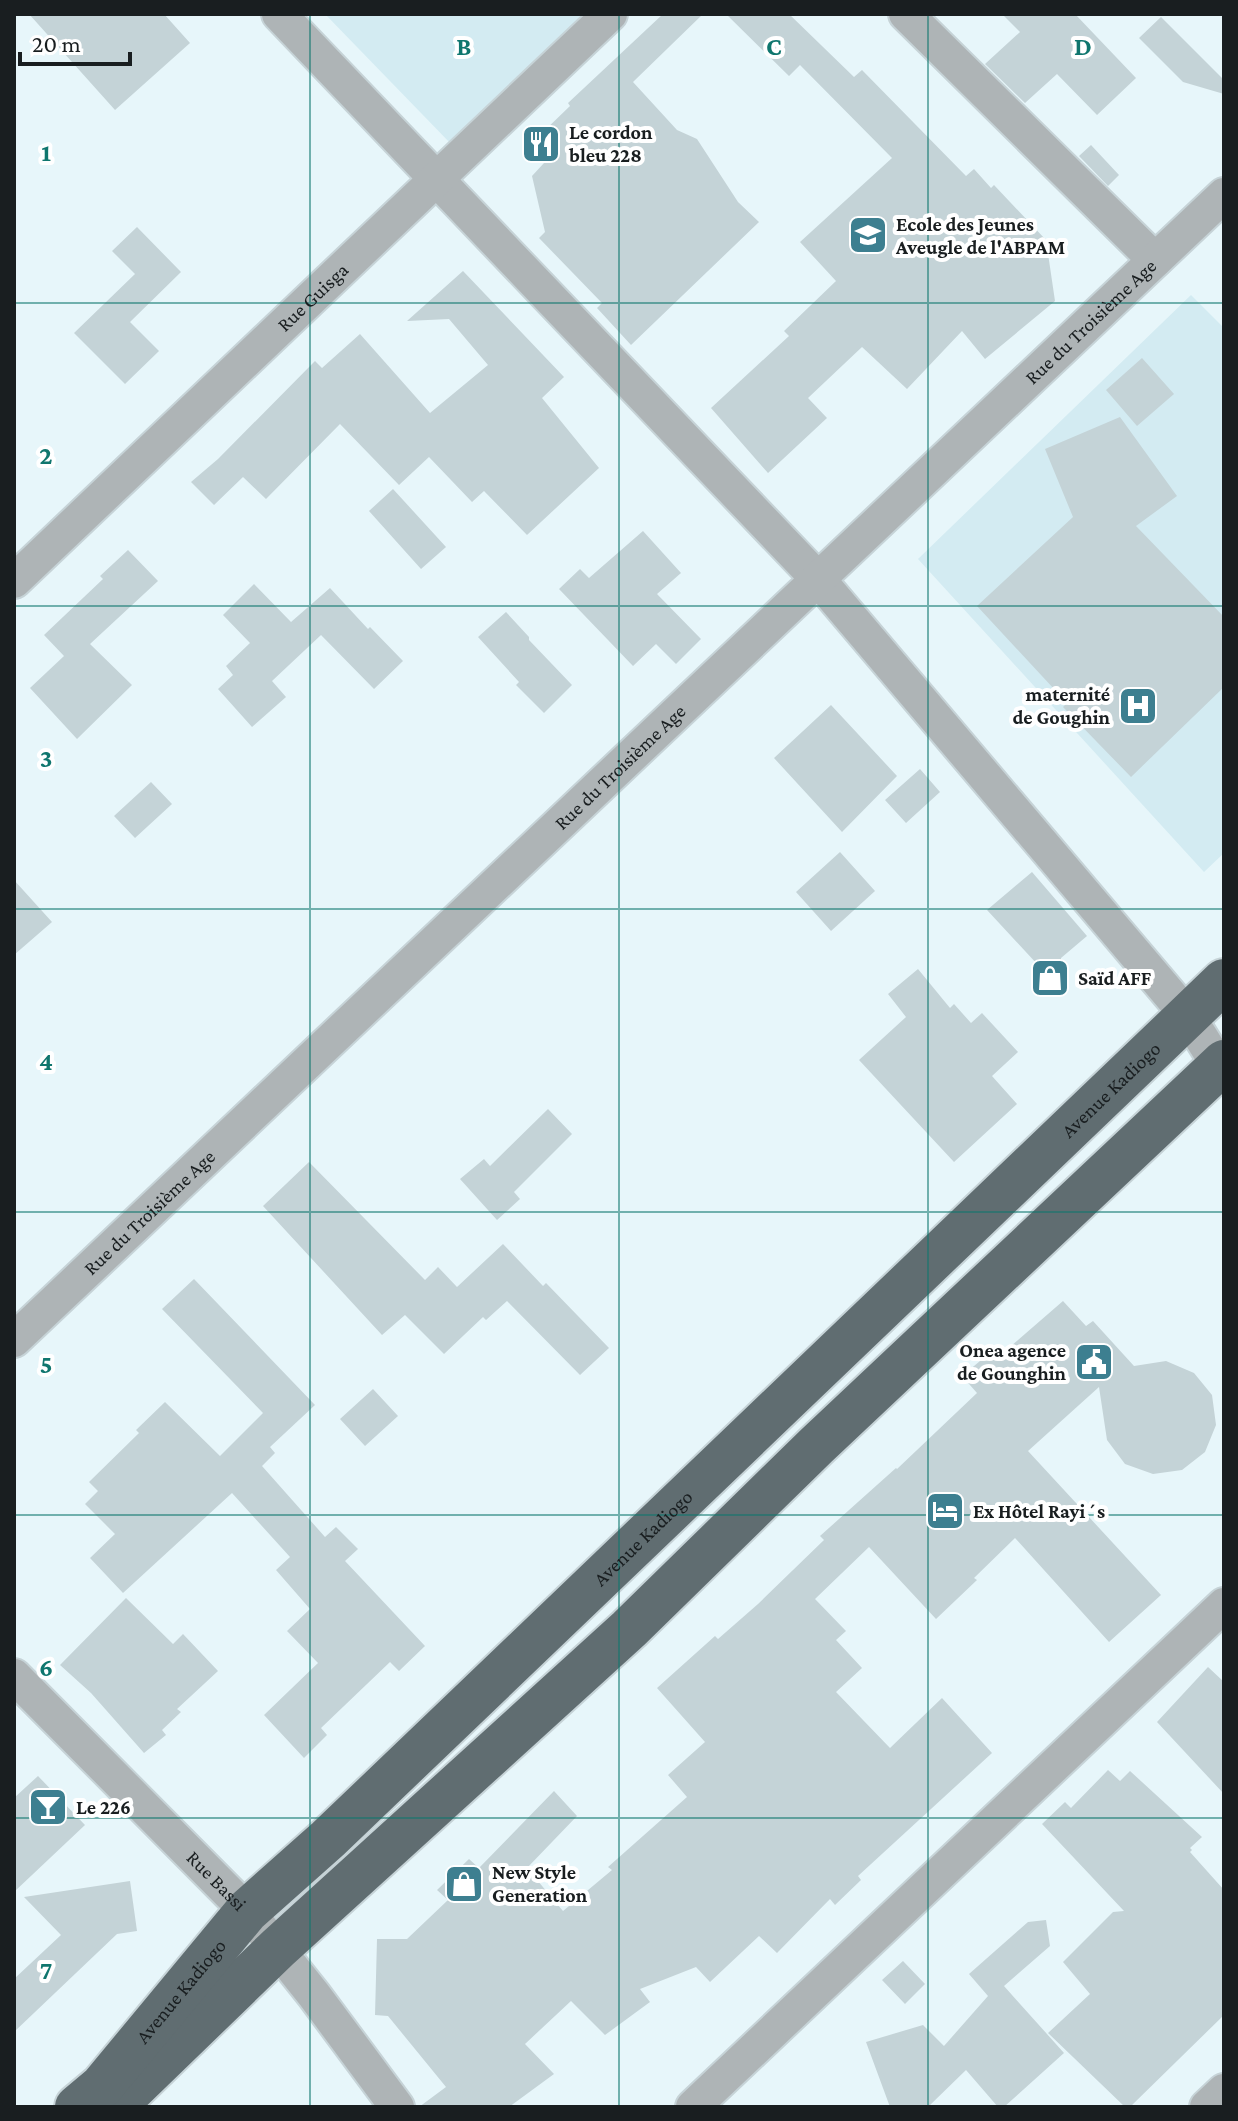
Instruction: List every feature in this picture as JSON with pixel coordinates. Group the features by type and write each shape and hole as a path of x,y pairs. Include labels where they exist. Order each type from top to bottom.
{"highway":[{"name":"Avenue Kadiogo","path":"77,2107 102,2086 247,1911 328,1839 1224,981"},
{"name":"Avenue Kadiogo","path":"114,2107 278,1948 629,1629 816,1446 1222,1067"}],"street":[{"path":"279,14 818,579 1187,1015 1222,1067"},
{"name":"Rue Guisga","path":"14,581 610,14"},
{"path":"906,14 1155,260"},
{"name":"Rue du Troisième Age","path":"14,1340 1224,195"},
{"path":"693,2107 1224,1605"},
{"name":"Rue Bassi","path":"14,1676 247,1911 397,2107"},
{"path":"1207,2107 1224,2091"}],"shaded area":[{"path":"325,14 591,14 453,146"},
{"name":"maternité de Goughin","path":"1191,295 1224,328 1224,853 1204,872 918,559"}],"building":[{"path":"29,14 164,14 190,43 115,110"},
{"path":"663,14 703,14 633,82 677,130 697,139 738,202 759,222 631,345 597,308 602,303 539,238 545,232 532,176 556,150 541,134 570,106 568,103"},
{"path":"726,14 789,14 854,77 862,70 966,176 974,169 991,188 994,185 1046,240 1055,301 985,359 962,331 907,389 862,347 808,398 827,418 768,473 711,408 789,336 784,331 836,281 800,242 892,158 800,65 789,76"},
{"path":"1002,14 1075,14 1136,78 1097,115 1057,74 1025,103 985,64 1020,32"},
{"path":"1161,17 1224,80 1224,94 1183,82 1139,38"},
{"path":"1091,145 1119,175 1108,186 1079,156"},
{"path":"137,227 181,272 130,322 159,351 125,384 74,333 135,274 112,251"},
{"path":"463,271 564,377 542,398 599,468 527,535 484,491 472,502 429,457 399,485 340,424 266,499 243,477 214,505 191,482 315,361 322,368 360,334 430,413 488,365 449,319 407,321"},
{"path":"1142,358 1174,394 1137,426 1106,390"},
{"path":"1120,417 1177,496 1136,526 1224,617 1224,687 1131,777 1063,707 1067,703 977,606 1073,517 1045,449"},
{"path":"393,489 446,547 421,569 369,511"},
{"path":"643,531 681,573 657,594 701,639 676,664 656,644 633,666 559,589 580,569 589,578"},
{"path":"128,550 158,581 90,644 132,685 77,739 30,688 64,656 44,635 103,579 100,576"},
{"path":"254,584 291,622 330,588 403,661 374,689 321,635 272,681 286,697 252,727 218,689 233,675 226,666 250,643 223,615"},
{"path":"506,612 572,685 544,713 516,685 519,682 478,637"},
{"path":"831,705 897,776 842,832 774,758"},
{"path":"920,769 940,792 906,823 885,800"},
{"path":"151,782 172,804 135,838 114,816"},
{"path":"840,852 875,891 831,931 796,892"},
{"path":"1032,872 1087,936 1061,958 1062,991 987,910"},
{"path":"14,880 52,922 14,955"},
{"path":"918,969 950,1008 954,1004 971,1023 982,1013 1018,1052 992,1076 1017,1104 954,1162 859,1060 906,1017 888,994"},
{"path":"548,1109 572,1134 514,1192 520,1199 497,1220 460,1179 484,1159 490,1166"},
{"path":"309,1162 425,1280 438,1267 457,1287 503,1244 609,1348 580,1375 507,1301 486,1320 483,1317 444,1354 405,1315 382,1335 263,1206"},
{"path":"194,1279 315,1405 270,1447 275,1453 262,1466 325,1537 336,1527 358,1549 345,1561 425,1646 399,1671 390,1662 321,1728 327,1735 304,1758 264,1715 318,1663 287,1631 310,1609 276,1570 290,1557 232,1493 123,1593 90,1558 115,1534 85,1504 98,1491 89,1482 139,1433 136,1430 165,1402 220,1456 263,1413 162,1309"},
{"path":"1063,1301 1086,1326 1093,1321 1134,1366 1166,1361 1194,1373 1212,1395 1216,1425 1205,1452 1182,1470 1153,1474 1125,1464 1107,1440 1099,1387 1028,1451 1161,1595 1109,1642 1015,1538 936,1619 869,1547 815,1599 846,1631 836,1640 862,1668 836,1692 890,1748 942,1698 992,1753 858,1876 861,1880 835,1905 830,1899 777,1953 759,1936 710,1982 696,1967 640,1989 650,2002 605,2035 571,2001 525,2044 554,2074 509,2107 419,2107 446,2087 388,2016 375,2015 377,1939 407,1939 448,1900 437,1890 469,1859 479,1868 554,1791 577,1816 527,1868 563,1911 612,1870 608,1867 687,1797 668,1775 705,1742 657,1688 715,1636 718,1639 758,1604 824,1540 820,1536 977,1393 962,1376 998,1346 1003,1353"},
{"path":"373,1389 398,1416 365,1446 340,1419"},
{"path":"126,1598 173,1644 183,1634 218,1671 177,1709 181,1712 162,1730 166,1735 144,1753 91,1693 60,1665"},
{"path":"1208,1667 1224,1682 1224,1794 1157,1722"},
{"path":"1108,1770 1120,1781 1130,1771 1202,1837 1190,1848 1190,1852 1224,1890 1224,2015 1130,2107 1125,2107 1048,2033 1090,1994 1063,1962 1113,1912 1124,1911 1042,1824 1065,1802 1071,1808"},
{"path":"38,1776 85,1825 14,1892 14,1798"},
{"path":"130,1881 137,1931 117,1934 14,2032 14,1979 61,1935 24,1897"},
{"path":"1046,1920 1050,1946 1004,1986 1064,2053 1004,2107 998,2107 966,2070 928,2107 890,2107 866,2042 923,2025 944,2046 988,1996 969,1974 1028,1922"},
{"path":"903,1961 925,1984 905,2004 882,1980"}],"place":[{"name":"Le cordon bleu 228","path":"541,144"},
{"name":"Ecole des Jeunes Aveugle de l'ABPAM","path":"868,235"},
{"name":"maternité de Goughin","path":"1138,706"},
{"name":"Saïd AFF","path":"1050,978"},
{"name":"Onea agence de Gounghin","path":"1094,1362"},
{"name":"Ex Hôtel Rayi´s","path":"945,1511"},
{"name":"Le 226","path":"48,1807"},
{"name":"New Style Generation","path":"464,1884"}]}
